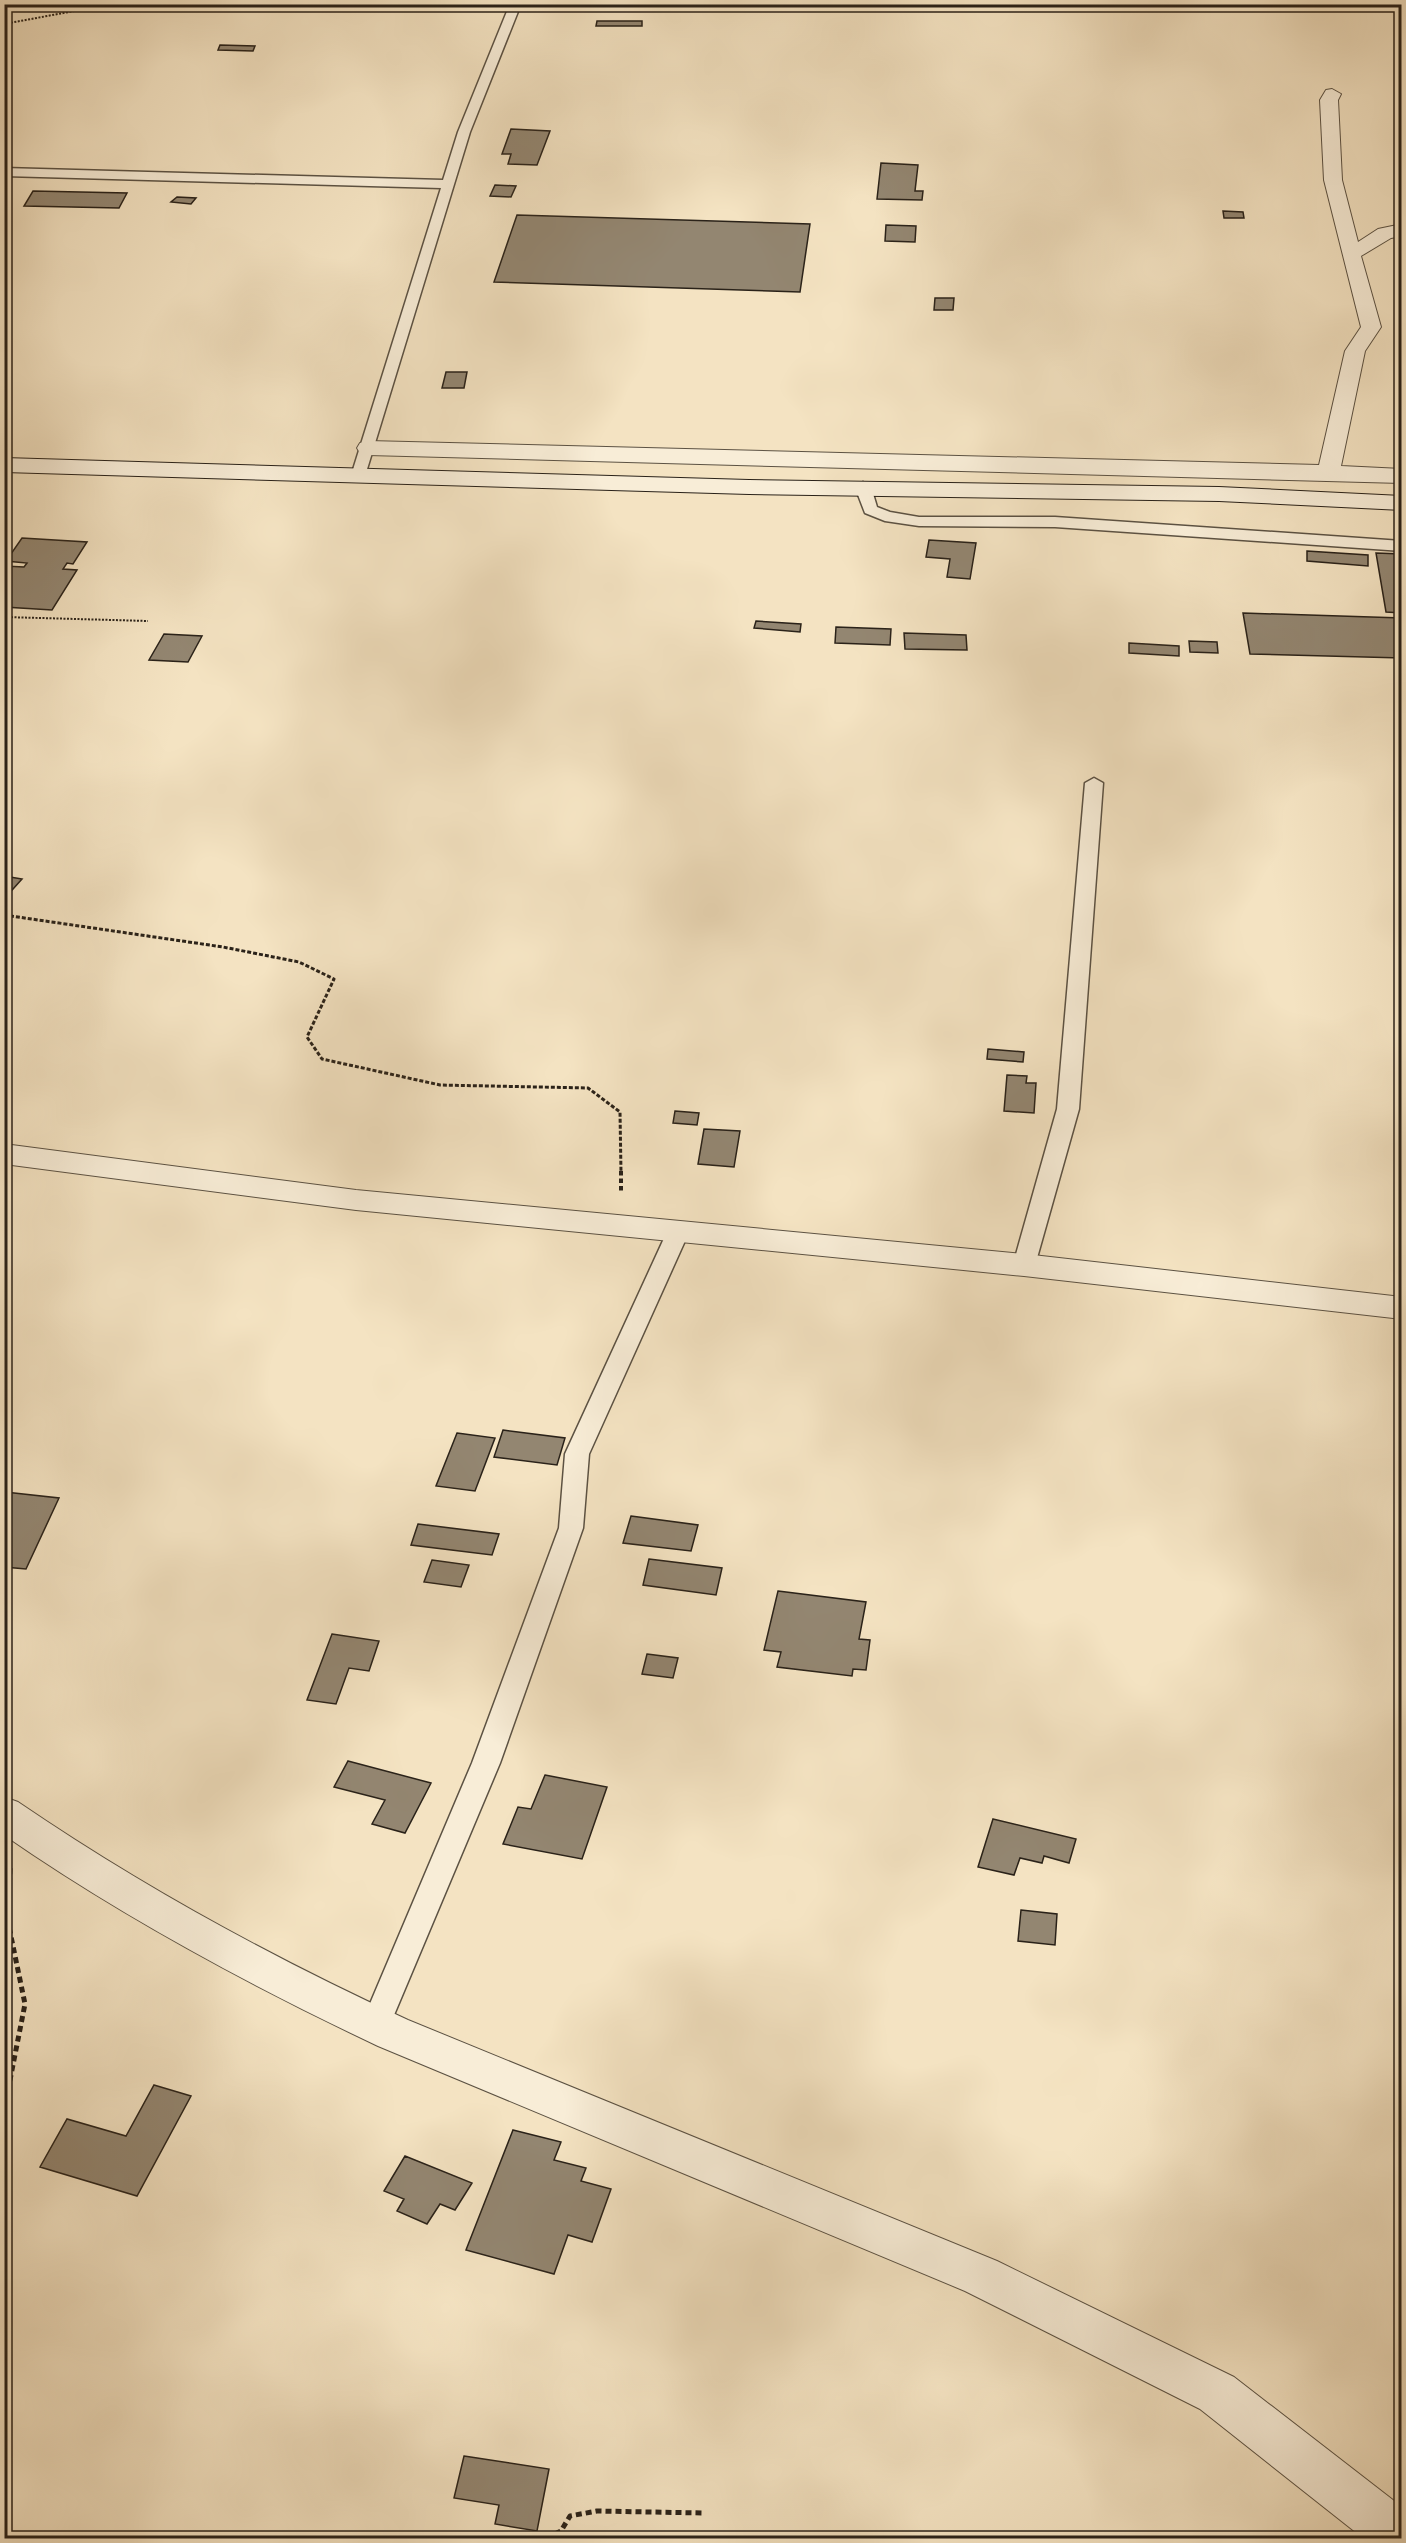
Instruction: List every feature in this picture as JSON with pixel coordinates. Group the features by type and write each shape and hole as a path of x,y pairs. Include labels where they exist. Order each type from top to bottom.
{"street":[{"path":"1329,472 1355,351 1371,327 1333,180 1329,100 1332,94"},
{"path":"1351,254 1385,233 1401,230"},
{"path":"368,448 1329,472 1401,477"},
{"path":"4,465 358,476 1219,494 1401,503"},
{"path":"4,1154 356,1200 1024,1265 1401,1308"},
{"path":"10,1817 79,1865 298,1989 376,2025 981,2276 1216,2393 1362,2519 1401,2538"}],"lane":[{"path":"358,476 450,184 464,132 516,4"},
{"path":"4,172 450,184"},
{"path":"863,487 870,510 884,517 920,521 1015,520 1401,546"},
{"path":"1024,1265 1068,1109 1094,783"},
{"path":"376,2025 486,1763 571,1528 578,1454 678,1232"}],"path":[{"path":"4,24 112,4"},
{"path":"4,617 148,621"},
{"path":"4,915 223,947 299,962 334,979 307,1037 322,1059 440,1085 588,1088 620,1112 621,1227"},
{"path":"4,2089 25,2004 8,1922 10,1817"},
{"path":"546,2538 561,2531 570,2516 597,2511 703,2513"}],"building":[{"path":"597,21 642,21 642,26 596,26"},
{"path":"220,45 255,46 253,51 218,50"},
{"path":"511,129 550,131 537,165 508,164 511,154 502,154"},
{"path":"881,163 918,165 915,191 923,191 922,200 877,199"},
{"path":"495,185 516,186 511,197 490,196"},
{"path":"33,191 127,193 119,208 24,206"},
{"path":"177,197 196,198 191,204 171,202"},
{"path":"1223,211 1243,212 1244,218 1224,218"},
{"path":"517,215 810,224 800,292 494,282"},
{"path":"886,225 916,226 915,242 885,241"},
{"path":"935,298 954,298 953,310 934,310"},
{"path":"446,372 467,372 464,388 442,388"},
{"path":"22,538 87,542 73,564 67,563 63,569 77,570 52,610 4,607 4,566 24,567 27,563 6,561"},
{"path":"929,540 976,543 970,579 947,577 950,559 926,557"},
{"path":"1307,551 1368,555 1368,566 1307,561"},
{"path":"1376,553 1402,554 1402,613 1386,612"},
{"path":"1243,613 1402,618 1402,658 1250,654"},
{"path":"756,621 801,624 800,632 754,628"},
{"path":"836,627 891,629 890,645 835,643"},
{"path":"904,633 966,635 967,650 905,649"},
{"path":"164,634 202,636 188,662 149,660"},
{"path":"1189,641 1217,642 1218,653 1190,652"},
{"path":"1129,643 1179,646 1179,656 1129,653"},
{"path":"4,876 22,879 4,899"},
{"path":"988,1049 1024,1052 1023,1062 987,1059"},
{"path":"1007,1075 1027,1076 1026,1083 1036,1083 1034,1113 1004,1111"},
{"path":"675,1111 699,1113 697,1125 673,1123"},
{"path":"704,1129 740,1131 734,1167 698,1164"},
{"path":"503,1430 565,1438 557,1465 494,1457"},
{"path":"457,1433 495,1438 475,1491 436,1486"},
{"path":"5,1492 59,1498 26,1569 4,1567 4,1532 11,1518 4,1518"},
{"path":"631,1516 698,1525 691,1551 623,1543"},
{"path":"418,1524 499,1534 492,1555 411,1545"},
{"path":"649,1559 722,1568 716,1595 643,1585"},
{"path":"432,1560 469,1565 461,1587 424,1582"},
{"path":"778,1591 866,1602 859,1639 870,1640 866,1670 853,1669 852,1676 777,1667 781,1652 764,1650"},
{"path":"332,1634 379,1641 369,1671 349,1668 336,1704 307,1700"},
{"path":"647,1654 678,1658 673,1678 642,1674"},
{"path":"348,1761 431,1783 405,1833 372,1824 385,1800 334,1787"},
{"path":"545,1775 607,1787 582,1859 503,1844 518,1807 531,1809"},
{"path":"993,1819 1076,1839 1069,1863 1044,1856 1042,1863 1020,1858 1014,1875 978,1867"},
{"path":"1021,1910 1057,1914 1055,1945 1018,1941"},
{"path":"154,2085 191,2096 137,2196 40,2167 67,2119 126,2136"},
{"path":"513,2130 561,2142 554,2160 586,2168 581,2181 611,2189 592,2242 568,2235 554,2274 466,2250"},
{"path":"405,2156 472,2183 455,2210 440,2204 427,2224 397,2211 404,2199 384,2191"},
{"path":"464,2456 549,2469 537,2531 495,2524 499,2505 454,2498"}]}
